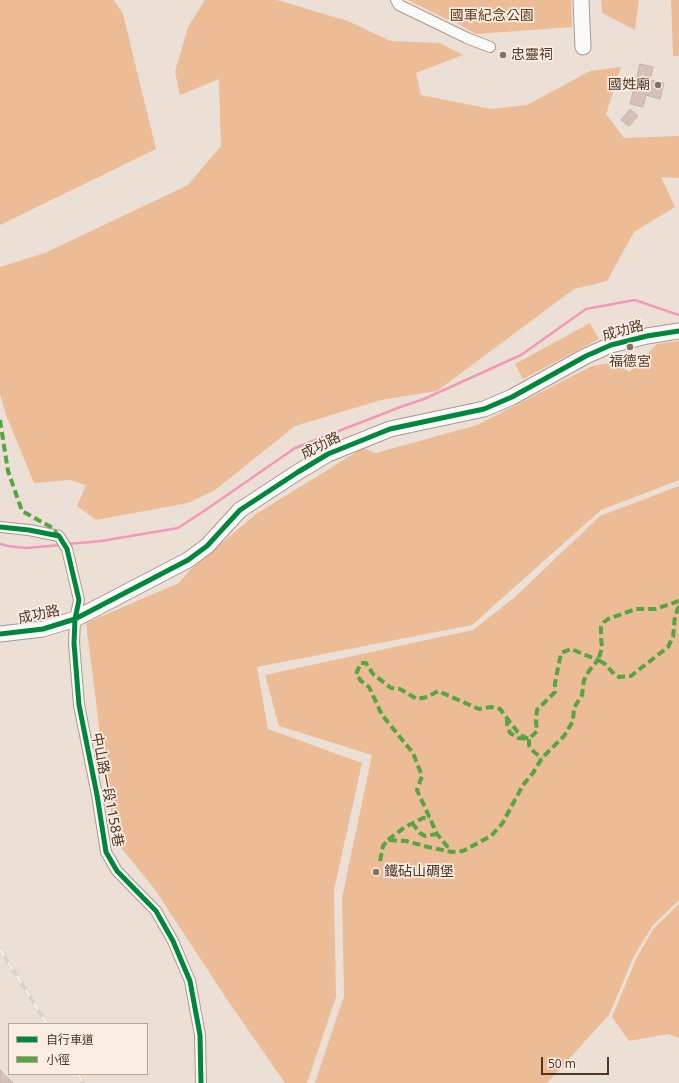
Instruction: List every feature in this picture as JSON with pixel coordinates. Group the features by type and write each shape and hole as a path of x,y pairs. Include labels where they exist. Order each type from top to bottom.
{"street":[{"path":"396,0 399,5 467,38 490,47"},
{"path":"581,0 583,47"},
{"name":"成功路","path":"0,634 43,629 75,618 188,560 207,546 240,510 328,454 390,429 484,409 512,397 586,356 611,344 679,331"},
{"name":"中山路一段1158巷","path":"0,527 29,530 60,536 64,544 80,600 75,618 74,643 79,705 97,795 106,852 117,871 156,911 173,941 190,981 200,1035 201,1083"}],"green space":[{"path":"0,0 114,0 123,14 156,149 0,225"},
{"path":"205,0 277,0 348,21 390,41 440,43 463,55 416,73 421,95 491,109 527,105 590,71 621,67 606,114 624,138 679,136 679,178 661,177 675,207 634,232 607,281 574,289 437,391 381,400 295,426 215,490 188,503 96,520 77,506 86,485 70,480 34,483 6,415 0,394 0,267 45,253 188,185 221,146 219,79 180,95 175,72 188,27"},
{"name":"國軍紀念公園","path":"408,0 571,0 572,27 476,34 457,23"},
{"path":"601,0 639,0 635,30 602,13"},
{"path":"671,0 679,0 679,56 673,56"},
{"path":"590,323 599,339 523,379 515,364"},
{"path":"679,341 679,480 601,510 472,625 257,667 268,729 362,763 334,890 336,997 307,1083 285,1083 226,998 156,891 118,844 110,807 86,623 179,583 191,569 256,514 363,448 376,453 477,425 592,366 617,362 629,372 657,344"},
{"path":"679,486 679,900 653,925 634,956 609,1015 547,1083 315,1083 344,996 342,898 372,755 279,726 265,675 473,630 515,597 600,516"},
{"path":"679,904 679,1038 668,1034 629,1041 612,1017 636,959 654,928"}],"building":[{"path":"640,64 653,67 650,80 664,83 660,99 646,95 643,107 630,104"},
{"path":"630,109 638,116 629,126 621,120"},
{"path":"633,356 635,362 626,366 624,360"},
{"path":"0,1070 13,1083 0,1083"}],"waterway":[{"path":"68,544 101,541 178,528 295,448 424,399 521,355 586,309 635,300 679,315"},
{"path":"0,544 26,548 61,545"}],"railway":[{"path":"0,949 46,1023"},
{"path":"79,1075 83,1083"}],"marked path":[{"path":"0,420 8,471 22,511 51,527 59,536"},
{"path":"679,601 655,609 636,609 608,619 601,627 602,648 598,660 605,664 614,674 619,677 631,676 668,647 673,637 675,616 679,606"},
{"path":"380,861 383,846 388,840 406,841 452,852 463,851 491,836 502,824 523,785 533,773 542,758 564,736 573,721 574,708 582,695 584,680 598,660 571,649 561,653 555,683 555,692 537,710 537,731 529,739 520,735 500,709 491,707 479,709 438,691 427,697 417,699 400,689 391,688 373,674 366,663 361,663 356,674 361,681 369,687 382,715 413,753 422,776 417,790 437,834 452,852"},
{"path":"507,718 510,733 518,738 529,739 529,745 534,752 542,758"},
{"path":"388,840 405,827 423,818 430,818"},
{"path":"412,823 420,833 425,836 437,834"}],"cycle path":[{"path":"0,634 43,629 75,619 188,560 207,546 240,510 328,454 390,429 484,409 512,397 586,356 611,345 647,336 679,331"},
{"path":"0,527 29,530 59,536 67,549 79,600 75,619 74,643 79,705 97,795 106,852 117,871 156,911 173,941 190,981 200,1035 201,1083"}],"place":[{"name":"忠靈祠","path":"503,55"},
{"name":"國姓廟","path":"658,85"},
{"name":"福德宮","path":"630,347"},
{"name":"鐵砧山碉堡","path":"376,872"}]}
